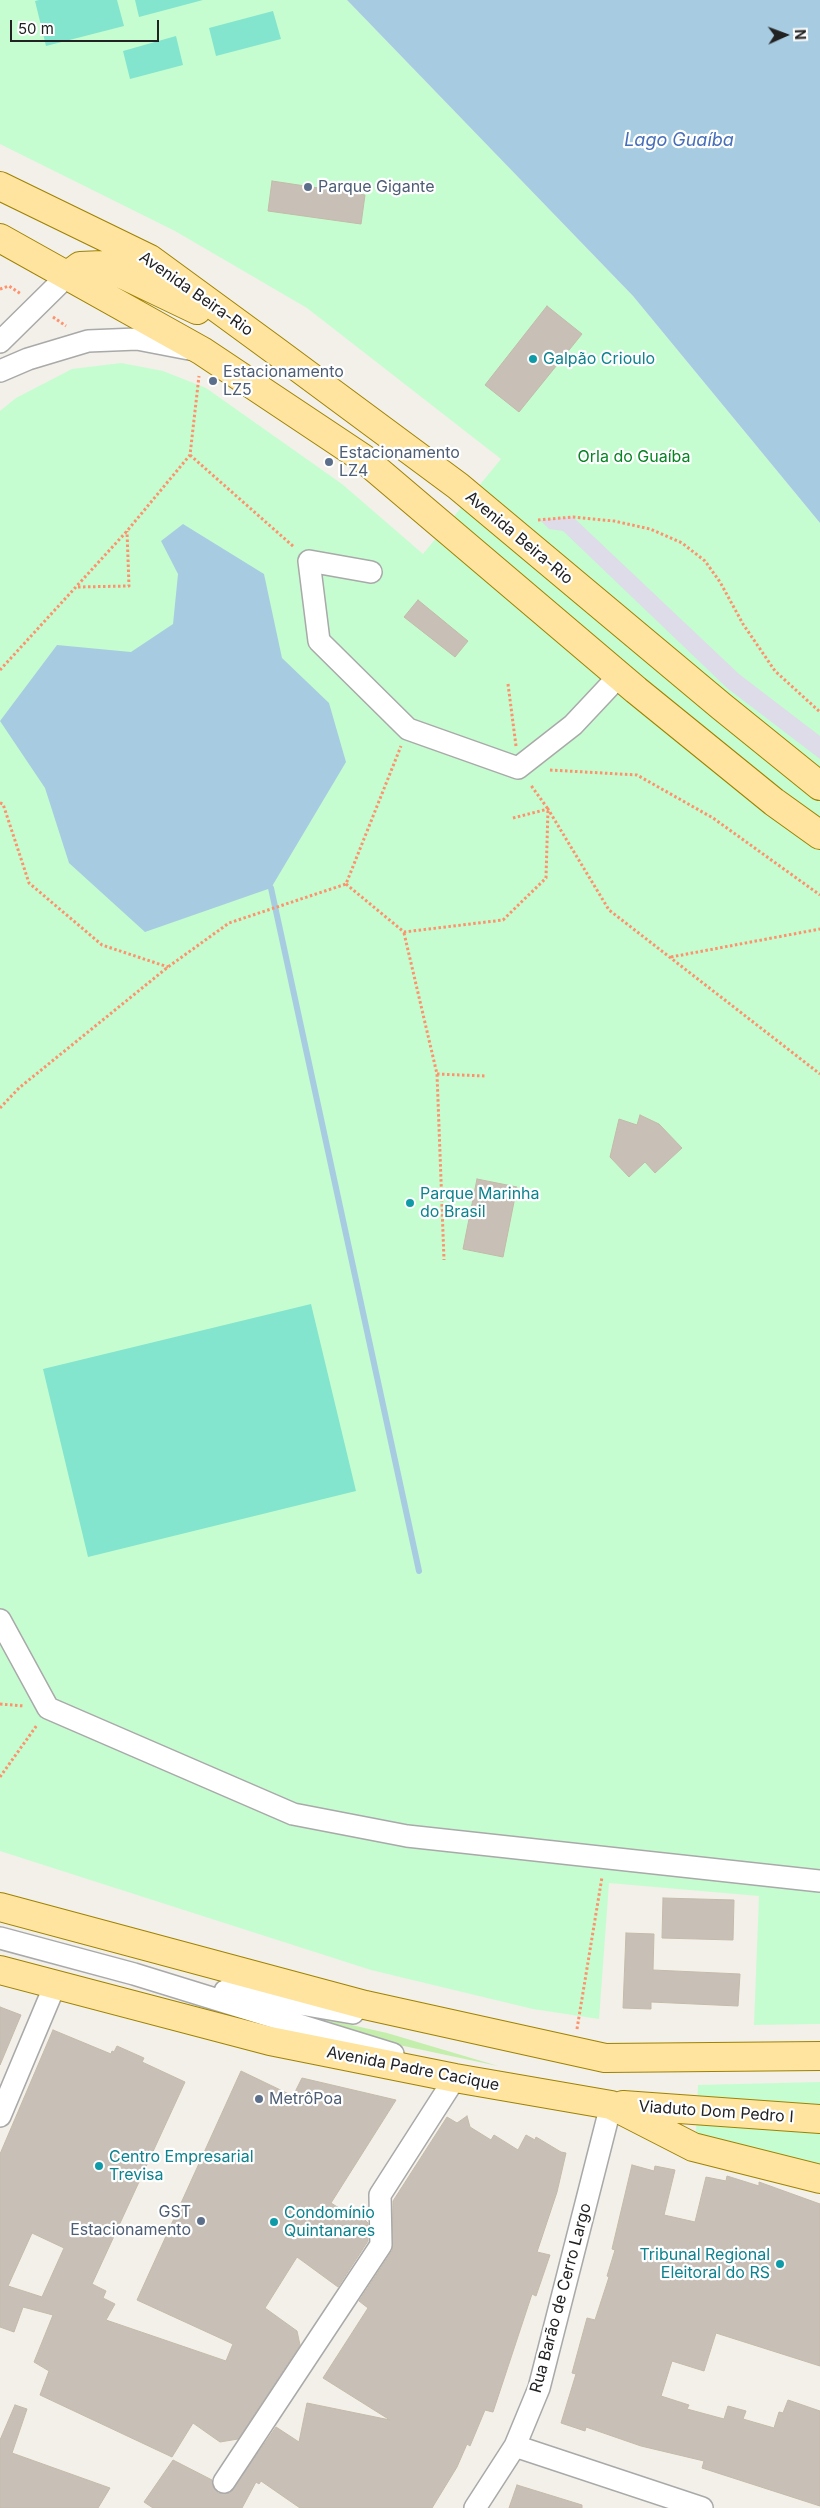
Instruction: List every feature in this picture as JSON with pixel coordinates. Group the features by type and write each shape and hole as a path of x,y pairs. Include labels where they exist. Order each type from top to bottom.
{"main road":[{"name":"Avenida Beira-Rio","path":"0,186 150,259 458,486 721,706 820,786"},
{"path":"0,238 202,351 364,459 619,676 774,802 820,835"},
{"path":"68,275 84,265 97,264 109,266 273,349"},
{"path":"0,1907 365,2005 604,2058 820,2056"},
{"name":"Avenida Padre Cacique","path":"0,1970 270,2041 468,2080 611,2105 693,2146 820,2179"},
{"name":"Viaduto Dom Pedro I","path":"611,2105 820,2120"}],"street":[{"path":"0,342 68,275"},
{"path":"0,371 28,359 88,341 137,339 202,351"},
{"path":"371,572 310,561 319,641 408,729 518,768 573,725 619,676"},
{"path":"0,1620 48,1708 293,1814 407,1836 820,1881"},
{"path":"0,1938 134,1974 468,2080 380,2195 381,2245 224,2482"},
{"path":"134,1974 604,2058"},
{"path":"0,2116 55,1985"},
{"name":"Rua Barão de Cerro Largo","path":"475,2508 515,2446 539,2388 611,2105"},
{"path":"515,2446 702,2508"}],"path":[{"path":"0,288 9,286"},
{"path":"0,670 127,532 190,455 202,351"},
{"path":"190,455 310,561"},
{"path":"538,520 573,517 614,521 650,529 682,543 705,562 715,575 742,624 776,671 820,712"},
{"path":"77,586 129,586 127,532"},
{"path":"508,684 518,768 548,810 609,910 820,1074"},
{"path":"0,1108 19,1088 168,967 229,923 346,884 408,729"},
{"path":"518,768 637,775 713,818 820,895"},
{"path":"0,804 3,804 29,883 102,945 168,967"},
{"path":"513,818 548,810"},
{"path":"404,932 503,920 546,878 548,810"},
{"path":"346,884 404,932 437,1074 444,1260"},
{"path":"670,958 820,929"},
{"path":"437,1074 486,1076"},
{"path":"0,1778 48,1708"},
{"path":"574,2051 604,1858"}],"green space":[{"name":"Parque Marinha do Brasil","path":"0,0 347,0 633,296 820,523 820,2024 754,2025 759,1896 609,1883 599,2019 533,2009 371,1970 0,1851 0,411 16,398 72,369 121,363 163,371 206,388 342,484 423,554 501,459 307,308 175,231 0,144"},
{"path":"117,0 124,26 46,46 35,1"},
{"path":"135,0 203,0 139,17"},
{"path":"273,11 281,39 216,56 209,28"},
{"path":"176,36 183,65 130,79 123,51"},
{"path":"311,1304 356,1491 88,1557 43,1369"},
{"path":"182,1987 387,2033 498,2066 385,2042"},
{"path":"820,2082 820,2165 696,2133 698,2085"}],"shaded area":[{"path":"573,517 739,674 820,736 820,759 727,688 563,531 549,529 540,520"}],"water":[{"name":"Lago Guaíba","path":"347,0 820,0 820,523 633,296"},
{"path":"183,524 264,574 282,658 329,703 346,762 271,888 145,932 69,863 45,788 0,721 57,645 131,652 173,624 178,574 161,541"}],"building":[{"path":"272,181 365,195 361,224 268,211"},
{"name":"Galpão Crioulo","path":"547,306 582,334 519,412 485,385"},
{"path":"418,600 468,641 455,657 404,617"},
{"path":"640,1115 659,1124 682,1148 655,1173 645,1162 629,1177 610,1157 619,1119 637,1125"},
{"path":"477,1179 517,1187 503,1257 463,1249"},
{"path":"663,1898 734,1900 733,1940 662,1938"},
{"path":"626,1933 654,1934 653,1970 740,1974 738,2006 651,2002 651,2009 623,2008"},
{"path":"0,2007 21,2015 0,2065"},
{"path":"53,2030 111,2054 117,2046 144,2058 142,2062 185,2082 92,2284 106,2291 103,2298 115,2304 106,2320 226,2361 233,2344 137,2300 241,2071 293,2096 302,2078 396,2100 331,2203 352,2216 361,2216 368,2223 368,2241 338,2287 297,2257 265,2308 297,2331 300,2345 238,2439 220,2442 193,2423 172,2457 40,2395 49,2371 34,2362 53,2315 23,2307 14,2332 0,2327 0,2154","holes":["32,2233 64,2248 42,2297 8,2286"]},
{"path":"467,2116 470,2127 491,2140 494,2135 518,2150 526,2135 535,2140 536,2137 566,2153 557,2192 537,2252 550,2255 536,2296 532,2294 493,2412 485,2410 470,2446 467,2444 457,2467 432,2508 300,2508 261,2481 259,2484 256,2482 242,2508 153,2508 144,2502 173,2460 212,2480 213,2487 218,2493 230,2493 276,2427 299,2442 307,2403 390,2420 323,2378 368,2308 359,2301 392,2251 393,2201 447,2117 457,2123"},
{"path":"632,2165 654,2171 655,2166 675,2170 664,2215 695,2222 706,2177 726,2181 727,2176 759,2186 759,2182 820,2204 820,2366 716,2333 704,2371 672,2361 661,2396 689,2405 687,2409 724,2419 728,2406 746,2411 743,2419 774,2428 779,2412 783,2413 788,2400 820,2411 820,2506 702,2468 704,2461 641,2446 586,2427 585,2431 561,2423 576,2374 572,2373 587,2318 595,2320 609,2277 607,2276 615,2250 612,2249"},
{"path":"15,2405 27,2409 12,2453 110,2488 98,2508 0,2508 0,2440"},
{"path":"517,2485 582,2505 582,2508 509,2508"}],"waterway":[{"path":"271,888 419,1571"}],"place":[{"name":"Parque Gigante","path":"308,187"},
{"name":"Galpão Crioulo","path":"533,359"},
{"name":"Estacionamento LZ5","path":"213,381"},
{"name":"Estacionamento LZ4","path":"329,462"},
{"name":"Parque Marinha do Brasil","path":"410,1203"},
{"name":"MetrôPoa","path":"259,2099"},
{"name":"Centro Empresarial Trevisa","path":"99,2166"},
{"name":"GST Estacionamento","path":"201,2221"},
{"name":"Condomínio Quintanares","path":"274,2222"},
{"name":"Tribunal Regional Eleitoral do RS","path":"780,2264"}],"park label":[{"name":"Orla do Guaíba","path":"634,457"}]}
